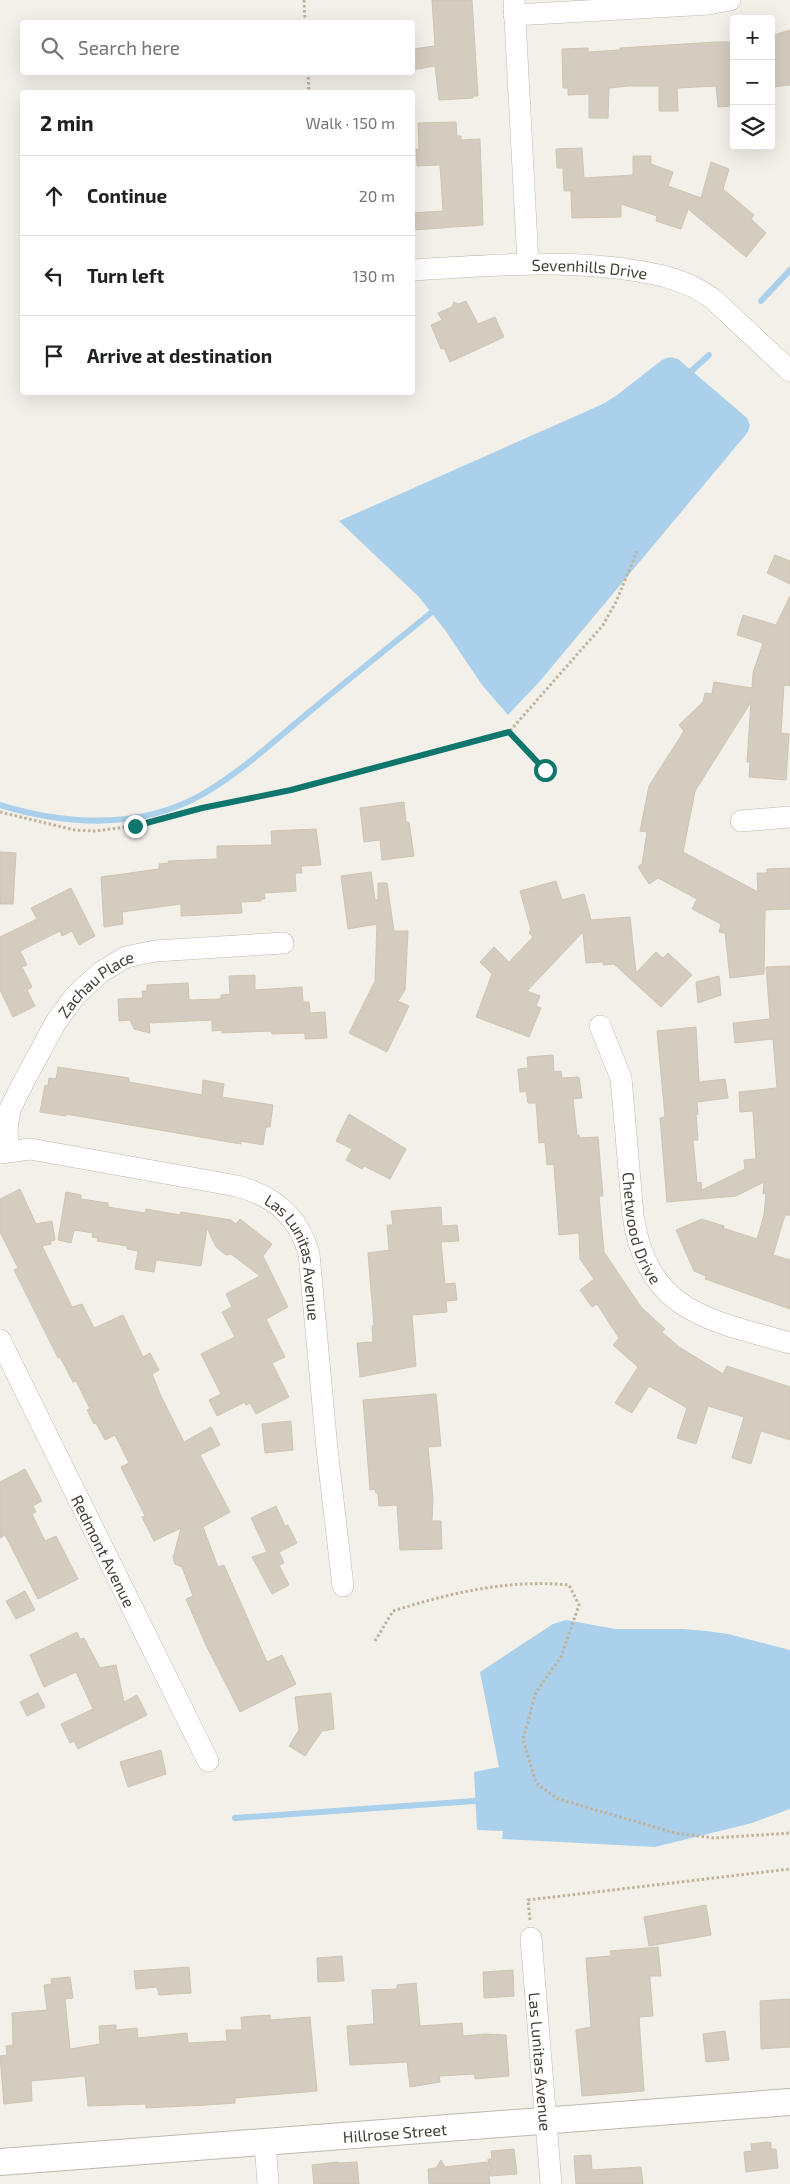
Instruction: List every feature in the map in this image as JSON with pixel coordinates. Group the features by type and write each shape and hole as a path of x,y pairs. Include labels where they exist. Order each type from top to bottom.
{"street":[{"path":"514,7 709,4 730,0"},
{"name":"Sevenhills Drive","path":"514,7 528,263 562,263 649,272 686,282 700,289 713,299 790,371"},
{"path":"415,270 528,263"},
{"path":"741,821 790,817"},
{"name":"Zachau Place","path":"4,1151 10,1109 56,1022 74,996 101,972 126,957 156,951 282,943"},
{"name":"Chetwood Drive","path":"600,1026 621,1078 636,1235 648,1264 665,1290 678,1302 695,1313 714,1321 790,1343"},
{"name":"Las Lunitas Avenue","path":"4,1151 30,1149 237,1186 255,1191 272,1199 294,1219 306,1241 309,1254 327,1450 343,1586"},
{"name":"Redmont Avenue","path":"0,1340 208,1761"},
{"name":"Las Lunitas Avenue","path":"531,1938 551,2184"},
{"name":"Hillrose Street","path":"0,2162 790,2102"},
{"path":"265,2142 268,2184"}],"path":[{"path":"304,0 305,20"},
{"path":"308,75 310,90"},
{"path":"0,812 75,830 95,831 135,826 202,808 291,790 509,732 603,625 616,602 637,551"},
{"path":"509,732 545,770"},
{"path":"375,1641 393,1611 428,1600 487,1587 542,1582 568,1585 579,1605 561,1657 536,1692 522,1739 536,1783 558,1799 675,1833 714,1838 790,1832"},
{"path":"531,1938 528,1900 790,1869"}],"water":[{"path":"670,357 678,359 747,418 750,425 748,432 540,681 508,715 482,685 445,630 419,597 339,521 603,404 662,360"},
{"path":"566,1620 615,1629 706,1631 728,1634 790,1650 790,1809 752,1823 655,1847 502,1839 503,1831 477,1830 474,1772 499,1767 480,1672 553,1624"}],"building":[{"path":"432,0 472,0 478,96 439,100 435,66 415,69 415,49 435,46"},
{"path":"790,30 790,85 775,87 775,35"},
{"path":"730,42 730,106 718,107 716,86 677,88 678,111 659,111 659,86 629,86 609,88 608,118 589,118 589,94 568,95 568,88 563,88 562,49 588,48 588,52 620,50 620,48"},
{"path":"456,122 457,136 461,136 461,140 480,139 483,225 415,230 415,213 443,211 440,165 417,166 416,149 419,149 418,123"},
{"path":"582,148 584,178 633,175 633,156 651,156 651,164 673,172 668,186 701,198 711,162 729,169 723,189 754,215 751,219 766,233 746,257 688,209 681,229 656,221 657,216 621,204 621,217 572,218 571,191 564,191 563,168 557,168 556,149"},
{"path":"466,301 478,324 495,317 504,337 450,362 444,348 441,349 431,325 442,320 438,313 452,307 454,302 458,304"},
{"path":"775,555 790,561 790,584 767,573"},
{"path":"790,596 790,686 784,685 781,733 789,734 786,780 749,777 750,762 747,762 751,702 695,791 683,852 758,892 757,873 767,873 767,869 790,868 790,909 765,910 764,974 730,978 725,933 719,932 721,924 692,909 697,899 658,878 649,884 638,867 642,864 647,832 640,831 649,786 684,731 679,725 703,702 705,693 712,694 714,682 752,688 753,673 763,643 737,635 743,615 776,625"},
{"path":"404,802 406,822 409,822 414,856 382,860 380,840 364,842 360,808"},
{"path":"316,829 321,865 301,866 302,873 295,873 296,891 264,893 265,899 261,899 261,901 241,902 242,913 181,916 181,904 122,912 123,924 104,927 101,877 159,869 159,864 169,863 168,861 217,859 217,846 272,845 271,831"},
{"path":"0,852 16,853 13,904 0,904"},
{"path":"371,872 375,900 378,900 378,883 387,883 394,931 408,931 405,990 398,1001 409,1006 387,1052 349,1033 375,981 377,924 348,929 341,876"},
{"path":"556,881 562,900 584,894 591,920 630,917 636,973 656,952 663,958 668,953 692,975 661,1007 614,964 603,965 603,962 586,963 583,932 527,991 540,996 536,1006 541,1008 529,1037 476,1017 492,974 480,962 494,947 509,962 533,937 529,933 531,930 520,891"},
{"path":"71,888 95,936 79,945 72,931 62,936 60,931 20,951 27,965 22,967 32,987 27,990 35,1006 13,1017 0,990 0,937 37,919 31,908"},
{"path":"790,966 790,1215 785,1215 773,1255 790,1260 790,1309 705,1279 706,1276 694,1271 676,1230 702,1219 757,1239 764,1215 766,1193 763,1194 764,1182 736,1196 667,1202 660,1118 665,1117 657,1031 696,1027 699,1082 725,1079 728,1098 697,1102 698,1140 693,1140 697,1183 701,1182 702,1190 745,1169 744,1160 756,1159 753,1111 740,1112 739,1092 777,1088 773,1039 735,1043 733,1023 770,1019 766,967"},
{"path":"255,975 255,990 302,987 303,1002 309,1002 310,1013 325,1012 327,1038 305,1039 305,1033 272,1034 271,1031 222,1033 222,1030 212,1031 212,1020 149,1023 150,1033 134,1029 130,1020 119,1021 118,999 143,998 142,991 147,991 147,985 188,983 189,1000 221,999 221,995 230,994 229,976"},
{"path":"719,976 721,995 698,1003 696,982"},
{"path":"553,1055 554,1072 561,1071 562,1078 579,1077 582,1098 573,1099 577,1135 579,1135 579,1138 598,1137 603,1196 599,1196 604,1252 641,1307 665,1329 662,1332 679,1347 723,1374 727,1366 790,1387 790,1440 761,1431 751,1464 732,1458 744,1417 708,1406 696,1444 677,1438 687,1408 649,1386 632,1413 615,1403 638,1367 613,1345 619,1338 597,1304 592,1307 580,1290 594,1279 580,1259 579,1233 559,1235 554,1164 547,1165 545,1142 539,1143 536,1103 528,1103 526,1091 520,1092 518,1069 528,1068 527,1057"},
{"path":"58,1067 129,1078 129,1082 202,1095 203,1080 224,1084 222,1097 273,1105 270,1127 266,1127 263,1145 241,1141 241,1144 66,1114 66,1116 40,1112 45,1085 48,1086 49,1078 56,1079"},
{"path":"349,1114 406,1149 390,1179 364,1166 362,1169 346,1160 352,1149 336,1141"},
{"path":"20,1189 36,1224 52,1221 55,1240 51,1241 51,1244 42,1246 72,1307 82,1304 94,1328 123,1315 143,1357 150,1353 159,1370 152,1374 184,1442 211,1427 220,1445 200,1455 230,1512 203,1527 218,1567 224,1565 267,1662 282,1655 296,1684 240,1712 206,1645 186,1599 193,1596 182,1567 175,1564 173,1558 181,1528 154,1541 142,1517 145,1516 121,1467 129,1463 115,1435 105,1440 96,1423 94,1424 87,1410 90,1409 76,1381 73,1382 60,1357 58,1358 14,1270 18,1268 0,1232 0,1199"},
{"path":"66,1192 81,1195 81,1199 108,1203 108,1207 145,1213 146,1209 180,1215 181,1212 231,1220 236,1224 240,1219 272,1244 263,1256 288,1307 266,1319 285,1357 272,1363 289,1397 256,1414 250,1403 246,1405 245,1402 217,1416 209,1400 221,1394 201,1354 235,1337 222,1312 232,1307 226,1294 260,1276 231,1254 226,1255 216,1247 207,1228 201,1266 156,1260 154,1272 135,1269 138,1251 127,1249 127,1246 97,1241 98,1238 92,1237 93,1233 74,1230 71,1243 58,1240"},
{"path":"441,1207 442,1226 457,1225 459,1241 441,1242 445,1284 455,1283 457,1300 446,1301 447,1312 412,1315 416,1366 360,1377 357,1343 373,1342 372,1326 374,1326 368,1253 389,1250 387,1225 393,1225 391,1211"},
{"path":"436,1394 441,1446 428,1447 433,1498 432,1521 441,1521 442,1549 400,1550 397,1505 379,1506 378,1493 376,1493 375,1489 370,1490 363,1400"},
{"path":"291,1421 293,1450 265,1453 262,1424"},
{"path":"25,1469 42,1501 33,1506 36,1512 32,1514 45,1541 56,1536 78,1579 38,1599 5,1535 0,1538 0,1482"},
{"path":"276,1506 285,1526 288,1525 297,1543 279,1552 284,1563 279,1565 289,1585 272,1594 252,1557 267,1552 251,1518"},
{"path":"25,1591 35,1610 16,1619 6,1601"},
{"path":"77,1632 80,1639 84,1638 100,1668 116,1665 124,1702 137,1695 147,1715 78,1749 74,1741 70,1743 61,1724 93,1709 76,1672 44,1687 30,1655"},
{"path":"38,1693 45,1707 27,1716 20,1702"},
{"path":"331,1693 334,1729 322,1731 305,1756 289,1746 299,1730 295,1697"},
{"path":"161,1750 166,1774 128,1787 120,1762"},
{"path":"706,1905 711,1935 649,1946 644,1917"},
{"path":"658,1947 661,1976 650,1976 653,2016 639,2017 644,2091 582,2096 576,2030 591,2027 586,1958 611,1956 610,1951"},
{"path":"342,1956 344,1981 318,1982 317,1958"},
{"path":"189,1967 191,1993 159,1995 157,1987 136,1989 134,1971"},
{"path":"513,1970 514,1996 484,1998 483,1972"},
{"path":"70,1977 73,1998 65,1999 70,2049 100,2044 99,2026 116,2025 116,2030 137,2028 138,2038 187,2033 188,2043 227,2041 226,2030 242,2030 241,2017 270,2015 270,2020 310,2017 317,2091 235,2098 235,2103 206,2105 146,2108 146,2104 88,2106 85,2076 31,2081 32,2101 4,2104 0,2056 7,2055 6,2046 13,2045 12,2013 47,2010 44,1985 52,1984 51,1979"},
{"path":"416,1983 420,2026 462,2023 463,2036 506,2035 509,2076 475,2079 474,2074 439,2076 440,2082 410,2087 407,2062 350,2065 347,2026 374,2024 372,1990 397,1989 397,1985"},
{"path":"790,1999 790,2047 761,2049 760,2001"},
{"path":"725,2031 729,2060 706,2062 703,2034"},
{"path":"771,2143 771,2149 776,2149 778,2168 746,2172 744,2152 752,2151 751,2144"},
{"path":"514,2149 517,2174 490,2176 488,2159 492,2159 491,2151"},
{"path":"591,2155 592,2170 641,2167 643,2184 576,2184 574,2156"},
{"path":"441,2160 445,2167 487,2162 490,2184 429,2184 428,2169 436,2168"},
{"path":"357,2162 359,2184 314,2184 312,2165"}],"waterway":[{"path":"761,301 790,270"},
{"path":"686,376 709,355"},
{"path":"0,805 25,812 77,820 129,819 179,806 203,794 242,768 432,612"},
{"path":"235,1818 475,1801"}],"route":[{"path":"135,826 202,808 264,797 509,732 545,770"}]}
